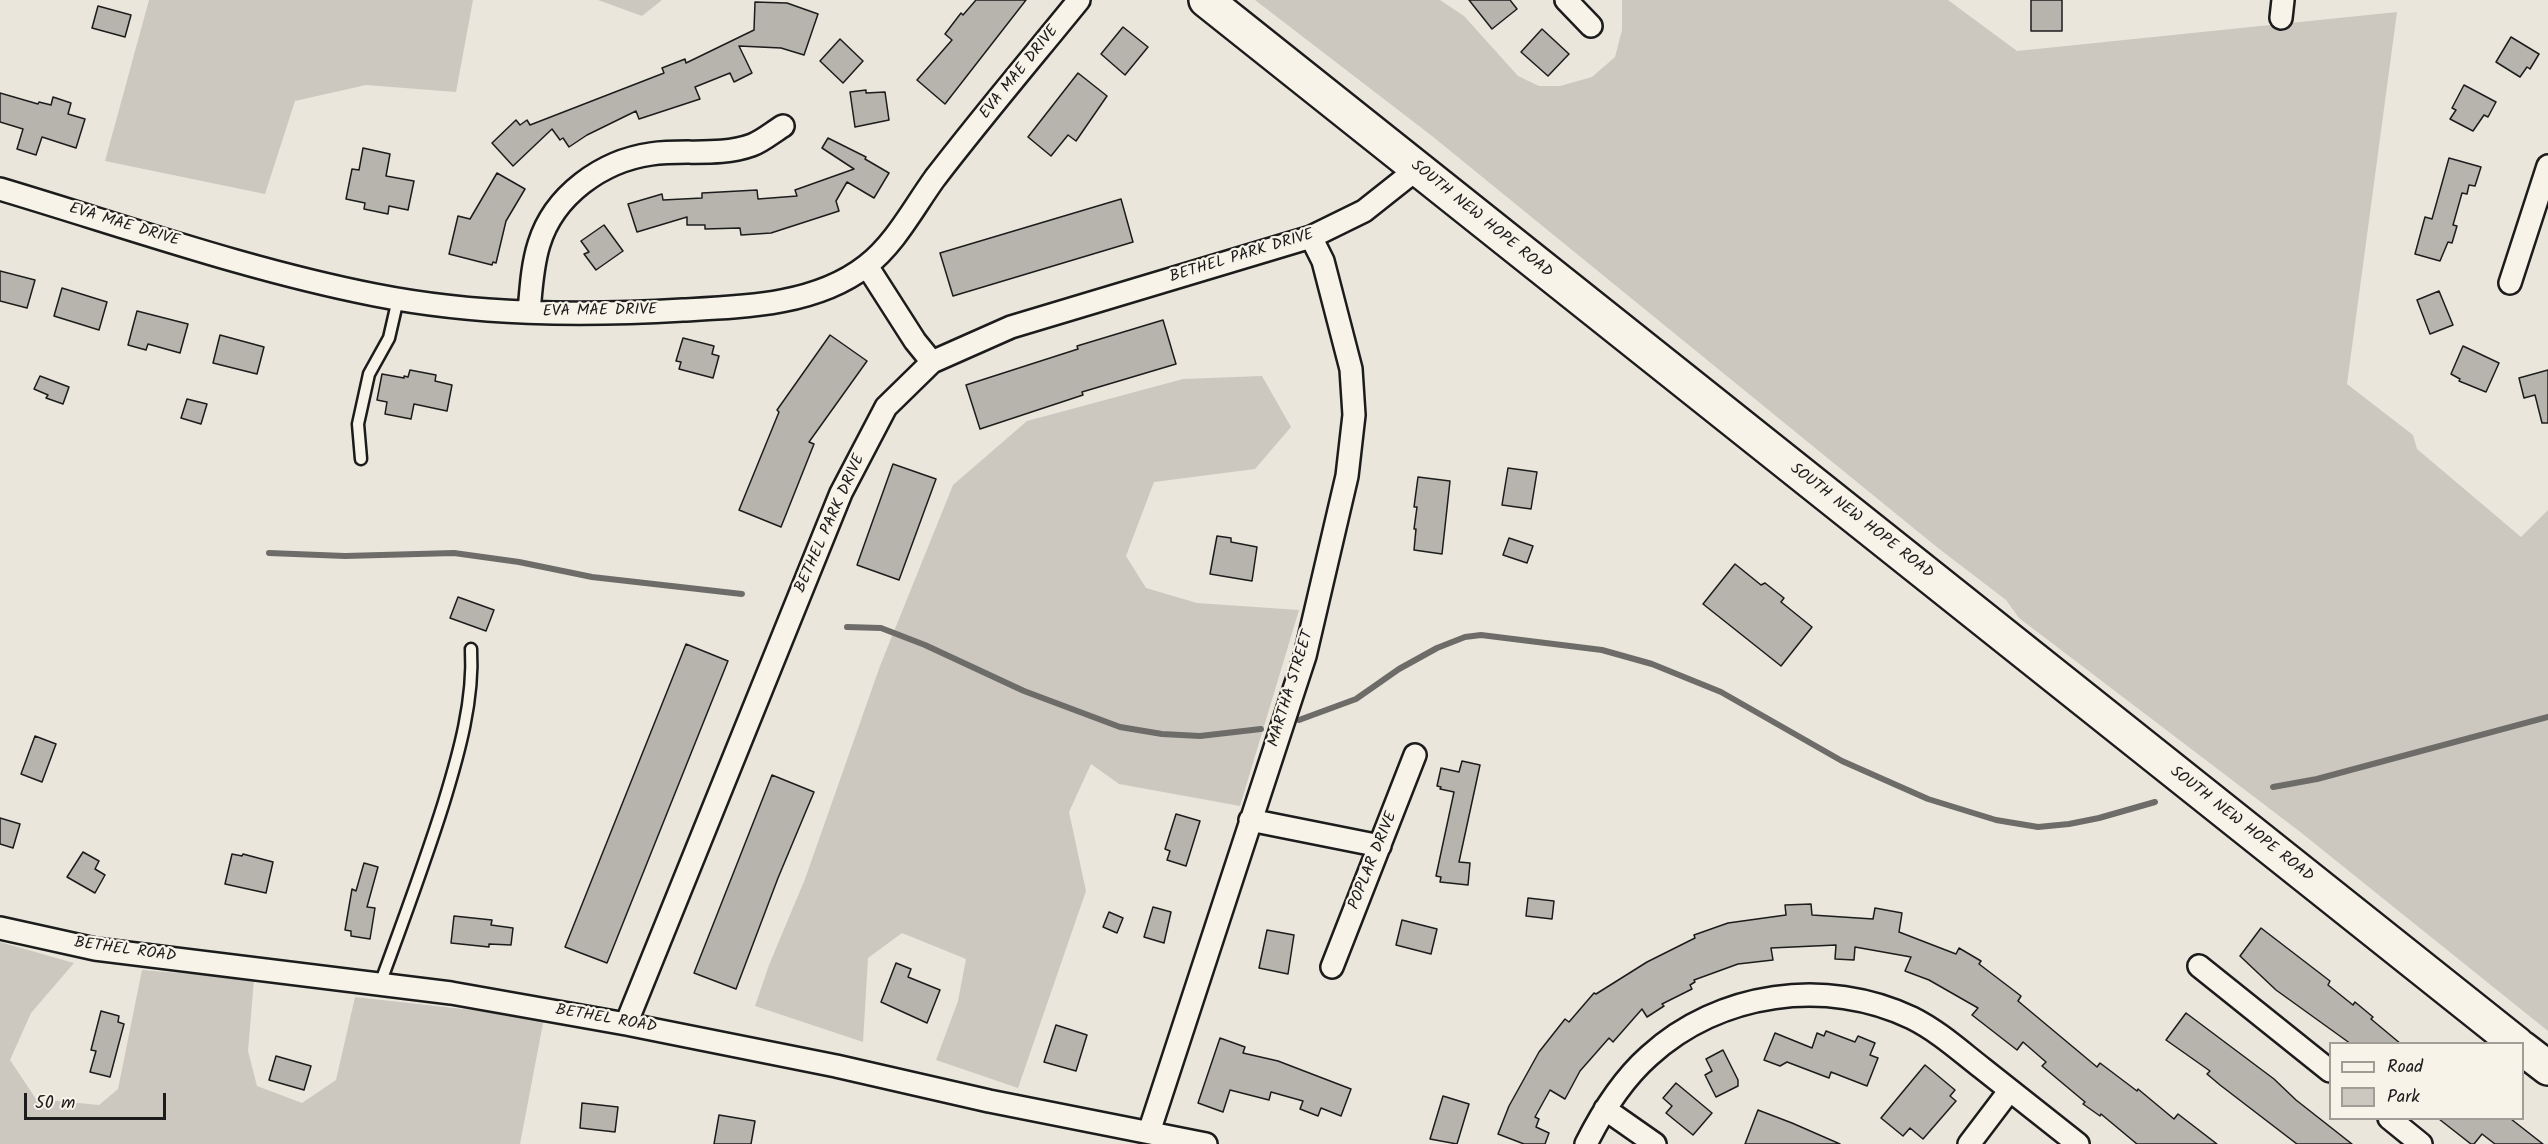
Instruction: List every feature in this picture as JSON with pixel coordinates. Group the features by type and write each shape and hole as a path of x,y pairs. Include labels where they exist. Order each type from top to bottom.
{"main road":[{"name":"SOUTH NEW HOPE ROAD","path":"1206,0 2514,1042"},
{"path":"2524,1049 2548,1068"}],"street":[{"name":"EVA MAE DRIVE","path":"0,189 291,276 432,304 597,315 729,308 810,296 867,266 888,243 934,179 1079,0"},
{"path":"1566,0 1592,26"},
{"path":"529,312 533,270 539,243 559,207 579,185 598,172 620,162 652,154 725,152 753,145 783,126"},
{"path":"2510,282 2548,166"},
{"name":"BETHEL PARK DRIVE","path":"626,1024 841,493 885,407 932,362 1011,327 1311,237 1364,211 1417,169"},
{"name":"MARTHA STREET","path":"1149,1132 1305,656 1347,476 1352,425 1352,369 1323,261 1311,237"},
{"path":"867,266 915,341 932,362"},
{"name":"POPLAR DRIVE","path":"1332,967 1415,755"},
{"path":"1250,820 1380,846"},
{"name":"BETHEL ROAD","path":"0,928 95,949 451,993 626,1024 836,1066 989,1101 1206,1144"},
{"path":"2199,966 2329,1069"},
{"path":"1586,1144 1605,1109 1648,1056 1691,1026 1734,1006 1761,999 1803,995 1829,995 1857,999 1911,1018 1936,1032 2078,1144"},
{"path":"1969,1144 2010,1090"},
{"path":"1605,1109 1655,1144"},
{"path":"2390,1120 2421,1144"}],"lane":[{"path":"361,459 358,424 369,374 389,338 398,299"},
{"path":"380,984 428,854 453,771 465,720 472,673 471,649"}],"green space":[{"path":"149,0 473,0 456,92 366,85 295,101 265,194 105,161"},
{"path":"598,0 662,0 642,16"},
{"path":"1255,0 1440,0 1464,16 1518,76 1539,86 1560,86 1592,77 1615,57 1622,30 1622,0 1948,0 2017,51 2397,12 2347,384 2413,435 2417,449 2521,537 2548,510 2548,1031 2299,831 2019,618 2006,600 1938,548 1432,136"},
{"path":"1262,376 1291,427 1255,469 1154,482 1126,556 1146,588 1197,603 1299,610 1240,806 1119,784 1091,764 1069,812 1086,891 1018,1088 936,1060 958,1001 966,959 902,933 868,958 863,1042 755,1006 769,965 805,879 880,666 953,485 1027,421 1183,379"},
{"path":"0,942 74,963 31,1013 10,1060 36,1099 99,1105 118,1089 142,970 254,979 248,1051 257,1086 302,1103 336,1080 355,997 544,1018 520,1144 0,1144"}],"building":[{"path":"976,0 1026,0 945,104 917,80 952,40 945,34 961,13 963,15"},
{"path":"1469,0 1510,0 1517,9 1492,29"},
{"path":"2031,0 2062,0 2062,31 2031,31"},
{"path":"755,2 787,3 818,14 804,55 781,48 739,46 752,73 734,82 730,73 695,87 700,99 639,119 636,111 587,135 569,147 563,138 560,140 552,129 513,166 492,143 516,120 520,125 527,120 530,125 664,73 662,68 685,59 686,63 754,30"},
{"path":"98,6 131,15 125,37 92,28"},
{"path":"1123,27 1148,47 1125,75 1101,54"},
{"path":"1542,29 1569,54 1548,76 1521,52"},
{"path":"2511,37 2539,54 2530,69 2527,67 2520,77 2496,62"},
{"path":"840,39 863,61 843,83 820,61"},
{"path":"1078,73 1107,96 1076,141 1068,135 1051,156 1028,137"},
{"path":"2464,85 2496,102 2488,117 2484,115 2473,131 2450,119 2456,110 2452,108"},
{"path":"866,90 866,93 885,92 889,120 855,127 850,92"},
{"path":"0,93 38,104 39,102 51,105 53,97 71,103 68,114 85,119 76,148 42,137 36,155 17,149 23,129 0,122"},
{"path":"828,138 866,157 865,159 889,173 874,198 847,182 836,201 839,211 771,233 741,235 740,228 705,229 705,225 687,225 687,217 637,232 628,204 662,194 663,200 702,198 702,193 757,190 758,199 797,196 795,190 854,169 822,148"},
{"path":"363,148 390,154 386,176 414,181 408,210 389,206 388,214 364,209 365,203 346,199 352,169 359,170"},
{"path":"2449,158 2481,167 2475,186 2469,185 2467,194 2462,193 2453,225 2457,226 2452,243 2448,242 2440,261 2415,254 2425,217 2432,219"},
{"path":"497,173 525,189 506,221 496,263 493,262 492,265 449,254 458,216 470,219"},
{"path":"1121,199 1133,242 953,296 940,253"},
{"path":"604,225 623,251 596,270 584,254 589,252 581,241"},
{"path":"0,271 35,280 27,308 0,301"},
{"path":"62,288 107,302 99,330 54,316"},
{"path":"2439,291 2453,325 2430,334 2417,300"},
{"path":"137,311 188,324 180,353 148,344 146,350 128,345"},
{"path":"1163,320 1176,364 1082,392 1083,395 980,429 966,385 1078,349 1077,346"},
{"path":"220,335 264,347 257,374 213,363"},
{"path":"830,335 867,361 809,442 814,444 781,527 739,510 779,412 777,410"},
{"path":"683,338 714,346 712,354 719,356 713,378 679,369 681,362 676,361"},
{"path":"2463,346 2499,363 2486,392 2459,381 2460,379 2451,374"},
{"path":"410,370 436,375 435,381 452,385 447,411 414,404 411,419 385,414 387,402 377,400 382,374 404,378 404,376 408,377"},
{"path":"2548,370 2548,423 2542,423 2535,395 2524,398 2519,378"},
{"path":"40,376 69,387 63,404 46,398 48,395 34,389"},
{"path":"187,399 207,404 201,424 181,418"},
{"path":"893,464 936,479 899,580 857,565"},
{"path":"1508,468 1537,472 1531,509 1502,505"},
{"path":"1418,477 1450,481 1442,554 1414,550 1417,507 1414,507"},
{"path":"1217,536 1231,538 1231,542 1257,547 1252,581 1210,574"},
{"path":"1509,538 1533,546 1527,563 1503,555"},
{"path":"1735,564 1761,585 1765,583 1784,598 1781,602 1812,627 1781,666 1703,604"},
{"path":"458,597 494,610 486,631 450,618"},
{"path":"686,644 728,661 607,963 565,947"},
{"path":"35,736 56,744 42,782 21,774"},
{"path":"1462,761 1480,765 1459,862 1470,863 1468,885 1440,882 1441,877 1436,876 1454,792 1440,789 1441,787 1437,786 1441,768 1459,772"},
{"path":"772,775 814,792 778,878 736,989 694,973"},
{"path":"1176,814 1200,821 1186,866 1167,860 1170,851 1165,849"},
{"path":"0,818 20,824 13,848 0,844"},
{"path":"83,852 99,861 95,869 105,875 95,893 67,877"},
{"path":"232,854 242,856 243,854 273,862 266,893 225,884"},
{"path":"364,863 378,867 367,907 375,908 370,939 351,936 351,931 345,930 352,889 356,891"},
{"path":"1528,898 1554,901 1552,919 1526,916"},
{"path":"1811,904 1812,915 1873,919 1875,908 1902,913 1899,932 1956,954 1959,948 1981,961 1979,964 2021,996 2018,1001 2097,1067 2100,1063 2137,1091 2138,1089 2174,1119 2178,1114 2217,1144 2137,1144 2101,1114 2100,1116 2083,1104 2085,1102 2042,1066 2046,1062 2023,1042 2017,1050 1972,1015 1978,1008 1929,980 1905,971 1911,957 1855,947 1854,960 1835,959 1836,945 1771,948 1773,960 1738,964 1694,980 1695,982 1690,985 1692,989 1662,1004 1664,1006 1647,1017 1642,1009 1613,1042 1609,1038 1580,1071 1565,1099 1550,1090 1535,1117 1539,1119 1536,1127 1549,1133 1545,1144 1524,1144 1498,1134 1509,1106 1539,1052 1565,1019 1569,1022 1594,993 1596,994 1647,962 1695,938 1694,935 1728,923 1786,915 1785,905"},
{"path":"1153,907 1171,912 1164,943 1144,937"},
{"path":"1109,912 1123,918 1117,933 1103,927"},
{"path":"454,916 492,920 491,925 513,928 511,945 489,944 489,947 451,943"},
{"path":"1402,920 1437,929 1431,954 1396,945"},
{"path":"2261,928 2330,981 2328,985 2353,1005 2355,1002 2399,1042 2348,1042 2276,990 2240,956"},
{"path":"1267,930 1294,935 1288,974 1259,968"},
{"path":"896,963 911,969 908,977 940,990 927,1023 881,1002"},
{"path":"101,1011 119,1016 118,1022 124,1024 110,1077 90,1072 96,1051 91,1050"},
{"path":"2186,1013 2274,1079 2296,1100 2352,1144 2297,1144 2220,1085 2207,1074 2210,1071 2166,1040"},
{"path":"1056,1025 1087,1035 1076,1071 1044,1062"},
{"path":"1826,1031 1855,1042 1858,1036 1875,1043 1870,1055 1878,1058 1867,1086 1831,1072 1829,1078 1787,1062 1780,1066 1764,1060 1775,1033 1812,1048 1817,1033 1824,1036"},
{"path":"1220,1038 1245,1047 1243,1053 1278,1061 1351,1089 1341,1116 1321,1108 1318,1116 1300,1109 1303,1101 1271,1092 1269,1100 1230,1090 1223,1112 1198,1103"},
{"path":"1723,1050 1738,1080 1738,1086 1716,1097 1705,1075 1712,1071 1706,1059"},
{"path":"276,1056 311,1066 304,1090 269,1080"},
{"path":"1925,1065 1955,1090 1950,1096 1956,1101 1923,1139 1910,1128 1903,1136 1881,1118"},
{"path":"1676,1083 1712,1113 1693,1135 1666,1113 1672,1106 1663,1098"},
{"path":"1443,1096 1469,1104 1457,1144 1430,1139"},
{"path":"582,1103 618,1107 615,1132 580,1128"},
{"path":"1758,1110 1792,1123 1840,1144 1745,1144"},
{"path":"719,1115 755,1121 751,1144 714,1144"},
{"path":"2440,1120 2512,1120 2543,1144 2495,1144 2482,1134 2474,1144"}],"waterway":[{"path":"269,553 345,556 454,553 519,562 592,577 742,594"},
{"path":"847,627 881,628 925,645 1024,691 1120,727 1162,734 1200,736 1261,729"},
{"path":"1299,720 1356,699 1399,669 1437,648 1465,637 1481,635 1602,650 1652,664 1721,692 1842,761 1928,799 1996,820 2038,827 2069,824 2155,802"},
{"path":"2273,787 2317,779 2548,717"}]}
